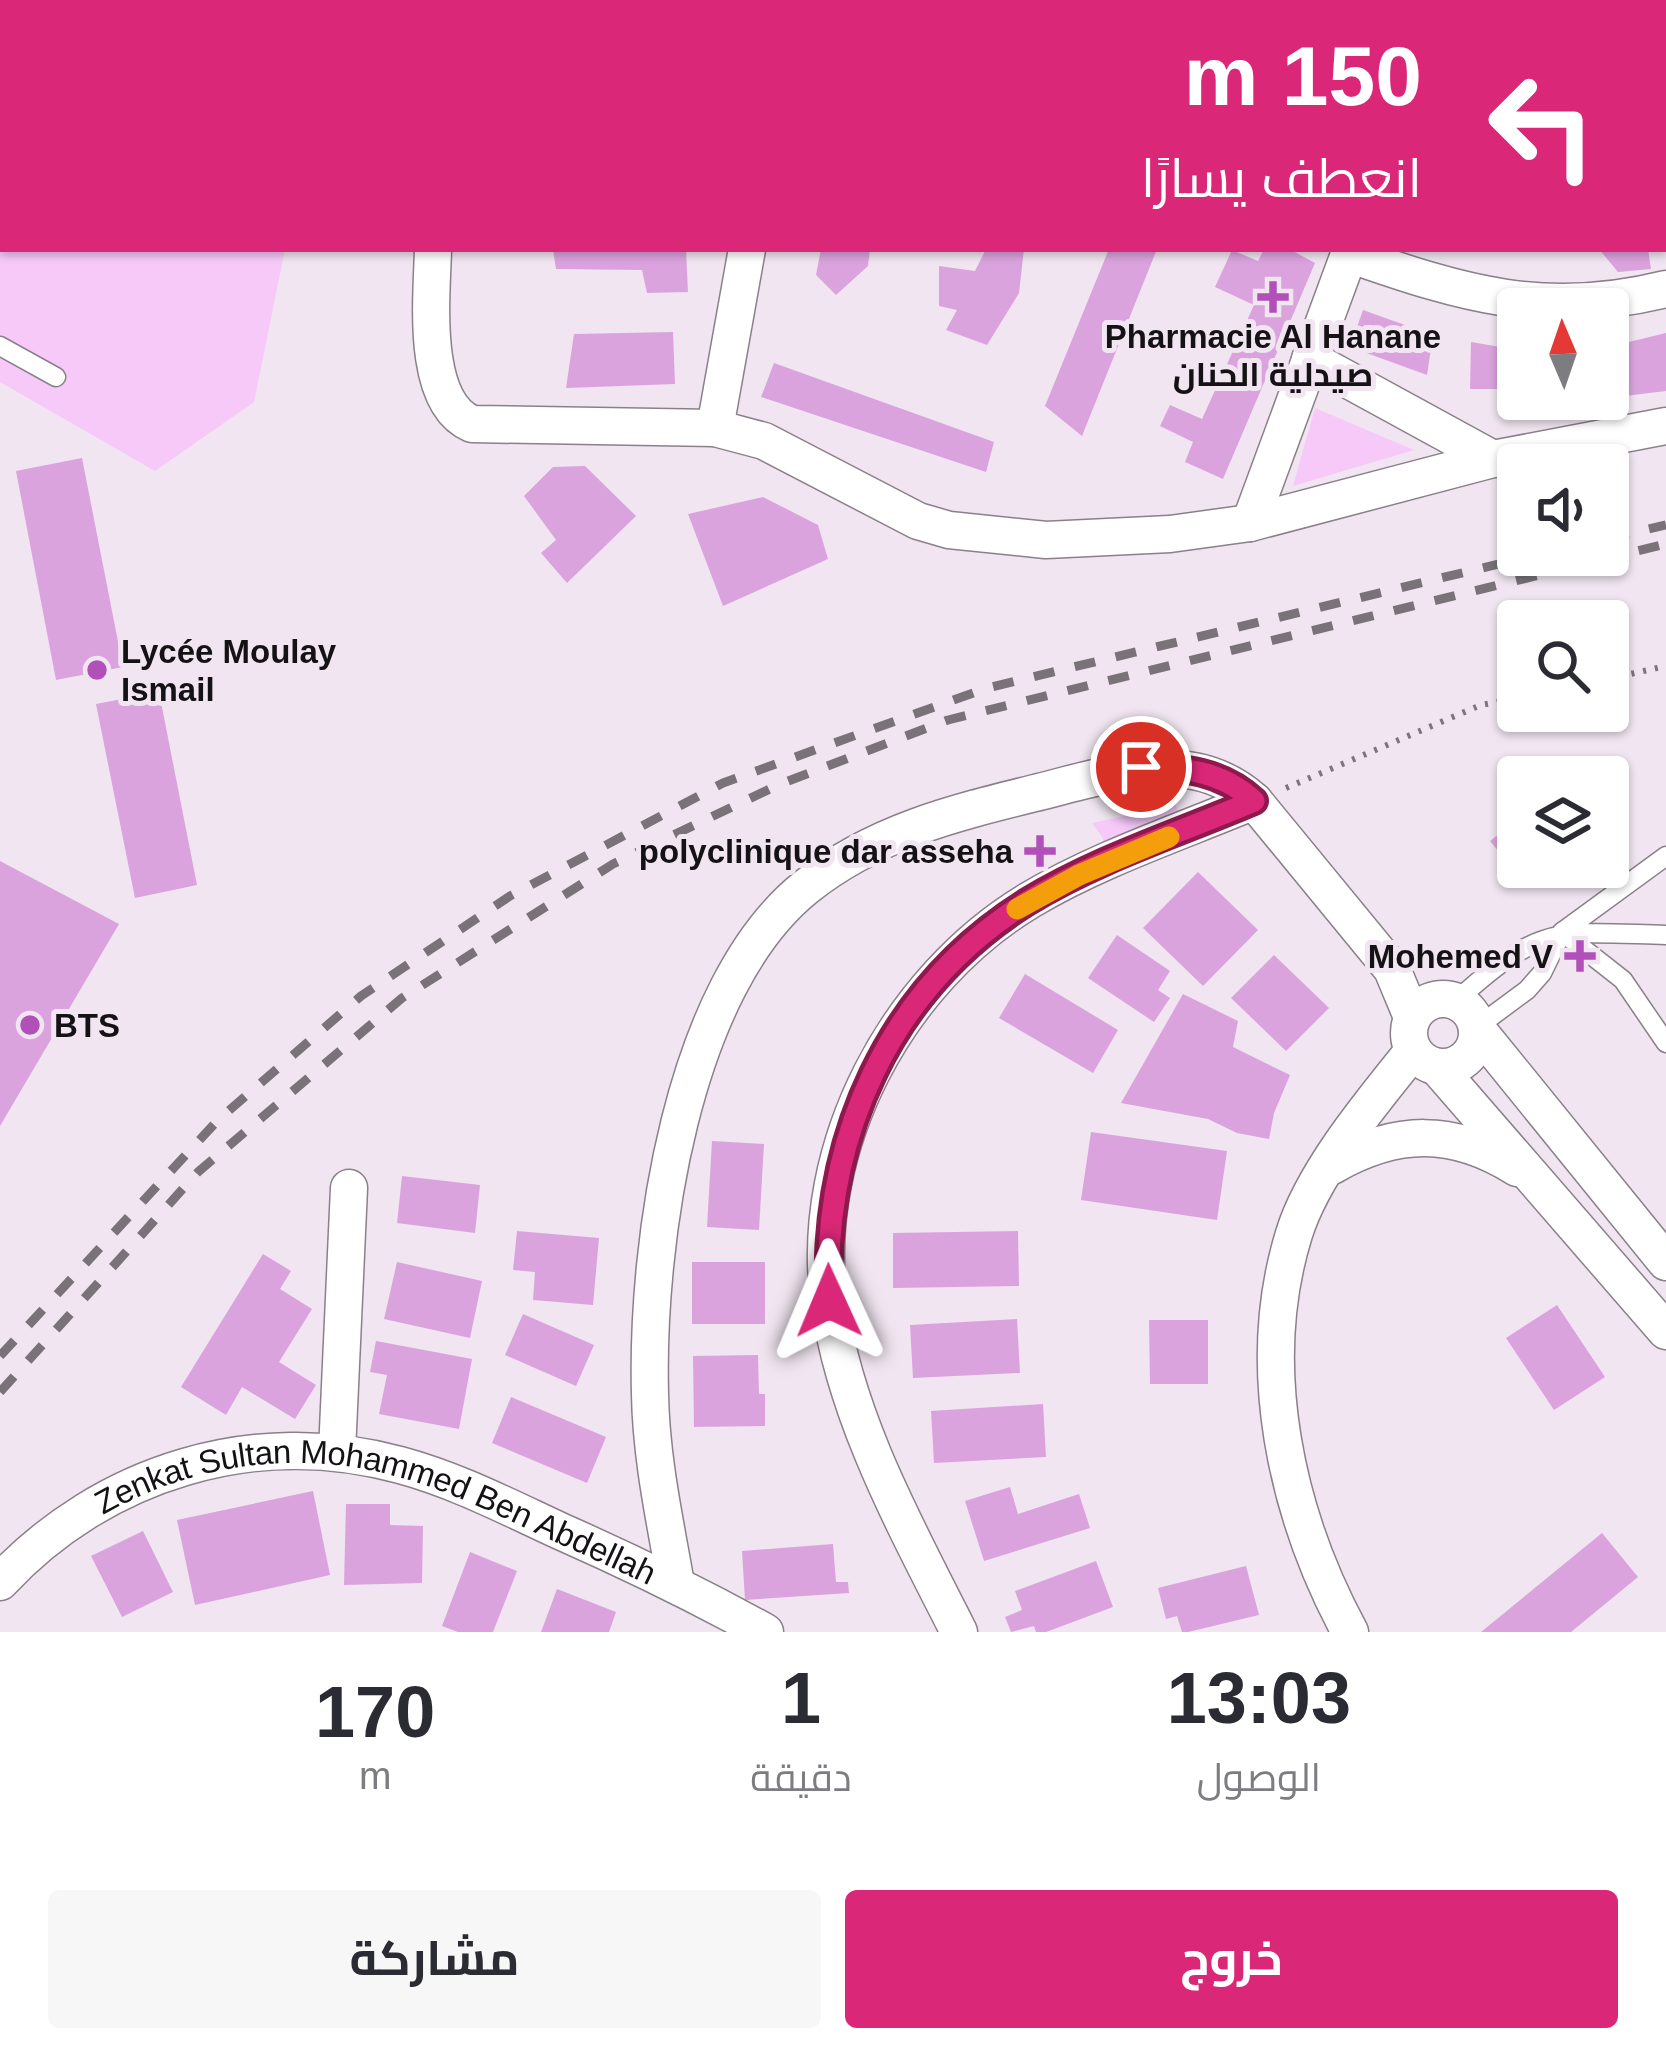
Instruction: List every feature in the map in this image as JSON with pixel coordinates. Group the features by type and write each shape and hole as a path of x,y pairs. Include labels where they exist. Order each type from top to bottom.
{"street":[{"path":"433,252 430,326 435,363 443,394 462,420 472,424 715,428 764,441 907,515 949,530 1091,540 1250,523 1493,459 1666,426"},
{"path":"715,428 746,252"},
{"path":"1250,523 1350,252 1438,285 1554,305 1618,301 1666,289"},
{"path":"1310,359 1493,459"},
{"path":"676,1584 650,1398 654,1256 685,1104 706,1043 752,941 802,890 892,833 942,816 1141,767 1177,767 1238,785 1444,1027 1666,1262"},
{"path":"958,1632 862,1424 836,1336 829,1301 829,1225 847,1132 898,1024 972,941 1029,901 1079,875 1254,801"},
{"path":"1350,1632 1307,1538 1288,1463 1276,1389 1276,1332 1294,1233 1329,1168 1377,1095 1444,1027"},
{"path":"1444,1027 1536,1180 1666,1331"},
{"path":"1329,1168 1361,1149 1392,1139 1423,1138 1480,1149 1536,1180"},
{"path":"338,1452 349,1188"},
{"name":"Zenkat Sultan Mohammed Ben Abdellah","path":"0,1582 52,1534 97,1504 169,1468 214,1457 275,1451 338,1452 401,1465 477,1492 676,1584 765,1632"}],"lane":[{"path":"0,346 56,377"},
{"path":"1444,1027 1514,952 1562,932 1666,856"},
{"path":"1562,932 1666,935"},
{"path":"1444,1027 1527,990 1562,932"},
{"path":"1562,932 1623,980 1666,1043"}],"path":[{"path":"1629,674 1666,666"},
{"path":"1254,801 1497,702"}],"shaded area":[{"path":"0,252 284,252 254,402 155,471 0,382"},
{"path":"1315,408 1414,450 1293,486"},
{"path":"1176,805 1180,815 1102,849 1103,838 1092,823"}],"building":[{"path":"553,252 686,252 688,292 647,293 642,270 556,269"},
{"path":"820,252 870,252 868,266 836,295 816,275"},
{"path":"984,252 1024,252 1019,293 987,345 946,330 957,310 939,306 939,266 975,271"},
{"path":"1108,252 1156,252 1082,436 1045,406"},
{"path":"1231,252 1258,261 1262,252 1295,252 1315,263 1223,479 1185,462 1193,442 1160,426 1170,405 1202,419 1254,305 1215,287"},
{"path":"1601,252 1648,252 1651,269 1618,272"},
{"path":"1363,310 1433,335 1427,375 1350,347"},
{"path":"673,332 675,384 566,388 574,334"},
{"path":"1666,333 1666,391 1629,395 1629,342"},
{"path":"1471,342 1497,346 1497,389 1470,389"},
{"path":"774,363 994,442 986,472 761,397"},
{"path":"82,458 123,667 56,680 16,471"},
{"path":"585,466 636,516 567,583 541,553 556,540 524,496 553,467"},
{"path":"763,497 818,525 828,559 723,606 688,514"},
{"path":"159,692 197,885 135,898 96,704"},
{"name":"BTS","path":"0,861 119,924 0,1126"},
{"path":"1198,872 1258,930 1203,986 1143,928"},
{"path":"1117,935 1170,971 1158,990 1170,998 1154,1022 1088,978"},
{"path":"1274,955 1329,1008 1286,1051 1231,998"},
{"path":"1025,974 1118,1030 1093,1073 999,1018"},
{"path":"1183,994 1238,1021 1233,1047 1290,1075 1269,1139 1237,1133 1208,1119 1121,1103"},
{"path":"1091,1132 1227,1151 1217,1220 1081,1200"},
{"path":"712,1141 764,1144 759,1230 707,1227"},
{"path":"402,1176 480,1185 475,1233 397,1223"},
{"path":"517,1231 599,1238 593,1305 533,1300 535,1272 513,1270"},
{"path":"1018,1231 1019,1286 893,1288 893,1233"},
{"path":"263,1254 291,1271 280,1289 312,1309 279,1362 316,1385 295,1419 242,1387 226,1415 181,1387"},
{"path":"397,1262 482,1281 470,1338 384,1319"},
{"path":"692,1262 765,1262 765,1324 692,1324"},
{"path":"1557,1305 1605,1377 1554,1410 1506,1338"},
{"path":"523,1314 594,1345 576,1386 505,1355"},
{"path":"1017,1319 1020,1373 913,1378 910,1325"},
{"path":"1149,1320 1208,1320 1208,1384 1150,1384"},
{"path":"376,1341 472,1359 459,1429 379,1414 387,1375 370,1372"},
{"path":"758,1355 765,1426 694,1427 693,1356"},
{"path":"511,1397 606,1437 587,1483 492,1443"},
{"path":"1043,1404 1046,1457 934,1463 931,1411"},
{"path":"1010,1487 1018,1514 1079,1494 1090,1528 984,1561 965,1501"},
{"path":"313,1491 330,1575 195,1605 177,1520"},
{"path":"346,1504 390,1504 390,1525 423,1526 422,1583 344,1585"},
{"path":"143,1531 173,1592 122,1617 91,1556"},
{"path":"1602,1533 1638,1577 1571,1632 1481,1632"},
{"path":"833,1544 836,1582 848,1582 849,1593 745,1600 742,1551"},
{"path":"470,1552 517,1571 493,1632 458,1632 442,1626"},
{"path":"1096,1561 1113,1607 1046,1632 1036,1632 1034,1626 1011,1632 1005,1617 1022,1610 1015,1591"},
{"path":"1246,1566 1259,1615 1188,1632 1182,1632 1177,1616 1166,1619 1158,1588"},
{"path":"557,1589 616,1612 609,1632 541,1632"}],"railway":[{"path":"1629,533 1666,525"},
{"path":"0,1392 198,1172 402,998 613,864 778,785 948,720 1666,544"},
{"path":"0,1356 218,1120 361,996 510,896 723,783 987,688 1497,564"}],"slow traffic":[{"path":"1017,909 1079,875 1169,837"}],"place":[{"name":"Pharmacie Al Hanane صيدلية الحنان","path":"1273,297"},
{"name":"Lycée Moulay Ismail","path":"97,670"},
{"name":"polyclinique dar asseha","path":"1040,851"},
{"name":"Mohemed V","path":"1580,956"},
{"name":"BTS","path":"30,1025"}],"route":[{"path":"829,1301 829,1225 847,1132 898,1024 937,975 972,941 1029,901 1254,801 1238,785 1210,774 1177,767 1141,767"}]}
